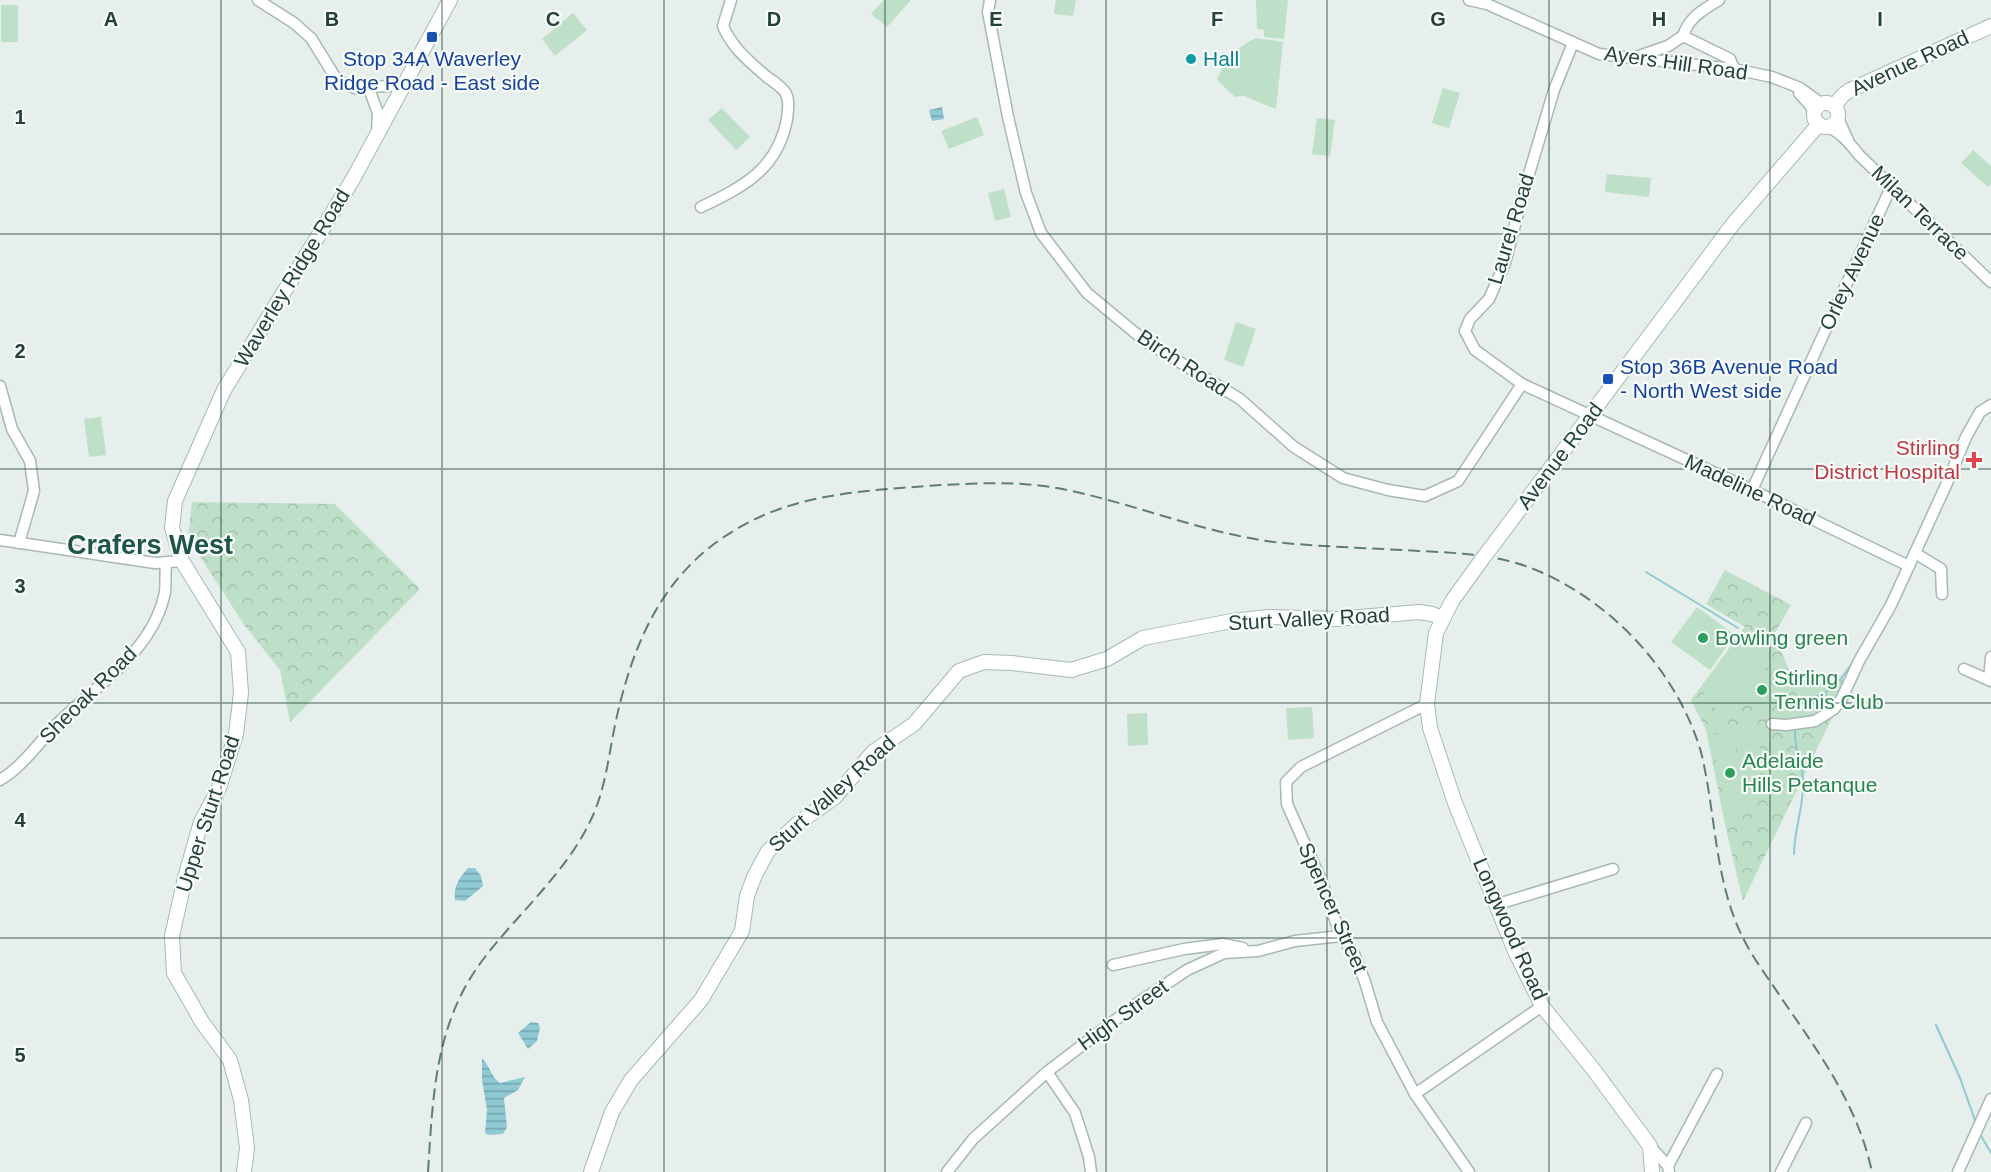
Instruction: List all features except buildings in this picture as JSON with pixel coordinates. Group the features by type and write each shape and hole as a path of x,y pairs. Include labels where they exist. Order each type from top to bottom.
{"street":[{"path":"258,0 294,23 310,39 337,80 355,88 369,89 404,85"},
{"path":"701,207 753,180 773,157 785,128 789,106 785,92 747,60 728,38 723,26 731,0"},
{"name":"Birch Road","path":"990,0 988,12 1008,117 1026,193 1041,232 1087,293 1145,341 1240,399 1294,447 1343,478 1388,490 1425,496 1458,481 1522,384"},
{"name":"Ayers Hill Road","path":"1469,0 1487,2 1599,54 1734,69 1785,82 1825,115"},
{"path":"1632,58 1668,46 1683,36 1687,23 1699,12 1719,0"},
{"name":"Waverley Ridge Road","path":"182,561 172,528 175,501 224,390 353,179 449,1"},
{"name":"Avenue Road","path":"1432,658 1436,633 1442,618 1483,558 1733,224 1825,115 1850,90 1991,26"},
{"path":"1683,36 1730,59 1734,69"},
{"name":"Laurel Road","path":"1573,43 1554,90 1505,263 1489,299 1470,319 1465,331 1475,350 1522,384 1589,417"},
{"path":"369,89 378,113 376,133"},
{"name":"Milan Terrace","path":"1825,115 1860,156 1991,282"},
{"name":"Orley Avenue","path":"1752,490 1892,185"},
{"path":"0,386 12,429 30,460 34,491 19,543"},
{"path":"1772,724 1807,724 1834,710 1891,605 1965,437 1980,412 1991,405"},
{"name":"Madeline Road","path":"1589,417 1752,490 1909,566"},
{"path":"0,540 166,564 182,561"},
{"path":"1915,553 1941,569 1942,594"},
{"name":"Upper Sturt Road","path":"182,561 238,652 242,693 236,734 219,788 201,822 185,878 172,936 174,973 202,1023 230,1060 242,1100 247,1148 244,1172"},
{"name":"Sheoak Road","path":"0,780 19,766 61,720 124,663 147,635 165,590 166,564"},
{"name":"Sturt Valley Road","path":"591,1172 612,1112 631,1080 701,1000 742,931 747,896 754,875 768,850 797,824 835,798 873,752 914,724 959,671 984,662 1071,670 1107,659 1143,638 1232,621 1268,617 1336,619 1419,612 1442,618"},
{"path":"1964,669 1990,681 1991,657"},
{"name":"Longwood Road","path":"1432,658 1427,704 1430,728 1495,905 1515,951 1542,1006 1593,1069 1650,1146"},
{"name":"Spencer Street","path":"1427,704 1301,767 1286,782 1287,804 1320,878 1341,936 1355,956 1377,1022 1415,1094 1469,1172"},
{"path":"1495,905 1614,869"},
{"name":"High Street","path":"947,1172 973,1139 1047,1072 1135,1005 1187,970 1224,953 1258,951 1295,941 1341,936"},
{"path":"1113,965 1223,944 1258,951"},
{"path":"1415,1094 1542,1006"},
{"path":"1047,1072 1075,1113 1089,1157 1091,1172"},
{"path":"1650,1146 1669,1169 1717,1074"},
{"path":"1958,1172 1991,1099"},
{"path":"1781,1172 1806,1123"},
{"path":"1650,1146 1652,1172"}],"green space":[{"path":"884,0 911,0 887,27 871,14"},
{"path":"1056,0 1076,0 1073,16 1054,14"},
{"path":"1256,0 1288,0 1284,39 1264,37 1264,30 1257,29"},
{"path":"1,5 18,5 18,42 1,42"},
{"path":"573,13 587,30 555,56 542,39"},
{"path":"1256,38 1283,42 1276,109 1244,96 1235,97 1217,80 1223,66 1232,55"},
{"path":"1443,88 1460,93 1449,128 1432,123"},
{"path":"722,108 750,137 736,150 708,120"},
{"path":"977,117 984,135 949,149 941,131"},
{"path":"1317,118 1335,120 1330,156 1312,154"},
{"path":"1973,150 1991,166 1991,184 1988,187 1961,163"},
{"path":"1607,174 1651,178 1649,197 1605,192"},
{"path":"1004,189 1011,217 995,221 988,193"},
{"path":"1236,322 1256,329 1243,367 1224,360"},
{"path":"101,417 106,455 89,457 84,419"},
{"path":"192,502 335,504 420,589 290,722 280,670 245,626 188,538"},
{"path":"1725,570 1791,605 1775,633 1779,636 1778,644 1790,672 1813,685 1852,677 1743,901 1706,730 1691,700 1745,627 1706,604"},
{"name":"Bowling green","path":"1697,607 1735,635 1710,670 1671,642"},
{"path":"1744,640 1771,661 1750,689 1723,668"},
{"path":"1722,669 1749,690 1728,718 1701,697"},
{"name":"Stirling Tennis Club","path":"1765,671 1779,681 1758,709 1744,699"},
{"path":"1312,707 1314,738 1288,740 1286,708"},
{"path":"1147,713 1148,745 1128,746 1127,714"},
{"name":"Stirling Tennis Club","path":"1755,728 1763,764 1747,767 1739,731"},
{"name":"Adelaide Hills Petanque","path":"1732,731 1749,810 1727,814 1711,735"}],"water":[{"path":"942,107 944,119 932,121 929,110"},
{"path":"468,868 475,868 481,876 483,886 465,901 455,900 457,883"},
{"path":"531,1022 538,1023 540,1028 537,1041 528,1049 518,1033"},
{"path":"482,1058 500,1083 525,1077 518,1090 504,1098 507,1127 503,1134 485,1133 487,1110 482,1080"}],"waterway":[{"path":"1646,572 1738,628"},
{"path":"1811,698 1836,684 1853,662"},
{"path":"1794,854 1803,787 1795,731"},
{"path":"1936,1025 1960,1078 1976,1123"},
{"path":"1980,1134 1991,1153"}],"railway":[{"path":"428,1172 435,1087 446,1033 456,1007 468,981 485,957 559,871 584,833 602,791 622,695 641,639 669,590 688,567 710,547 735,530 757,518 804,502 828,496 877,490 1000,483 1036,485 1072,491 1248,538 1328,546 1451,553 1513,562 1543,573 1596,604 1641,646 1677,696 1691,723 1701,752 1721,870 1733,916 1752,954 1836,1081 1857,1125 1872,1172"}],"place":[{"name":"Stop 34A Waverley Ridge Road - East side","path":"432,37"},
{"name":"Hall","path":"1191,59"},
{"name":"Stop 36B Avenue Road - North West side","path":"1608,379"},
{"name":"Stirling District Hospital","path":"1974,460"},
{"name":"Bowling green","path":"1703,638"},
{"name":"Stirling Tennis Club","path":"1762,690"},
{"name":"Adelaide Hills Petanque","path":"1730,773"}],"district":[{"name":"Crafers West","path":"150,545"}]}
